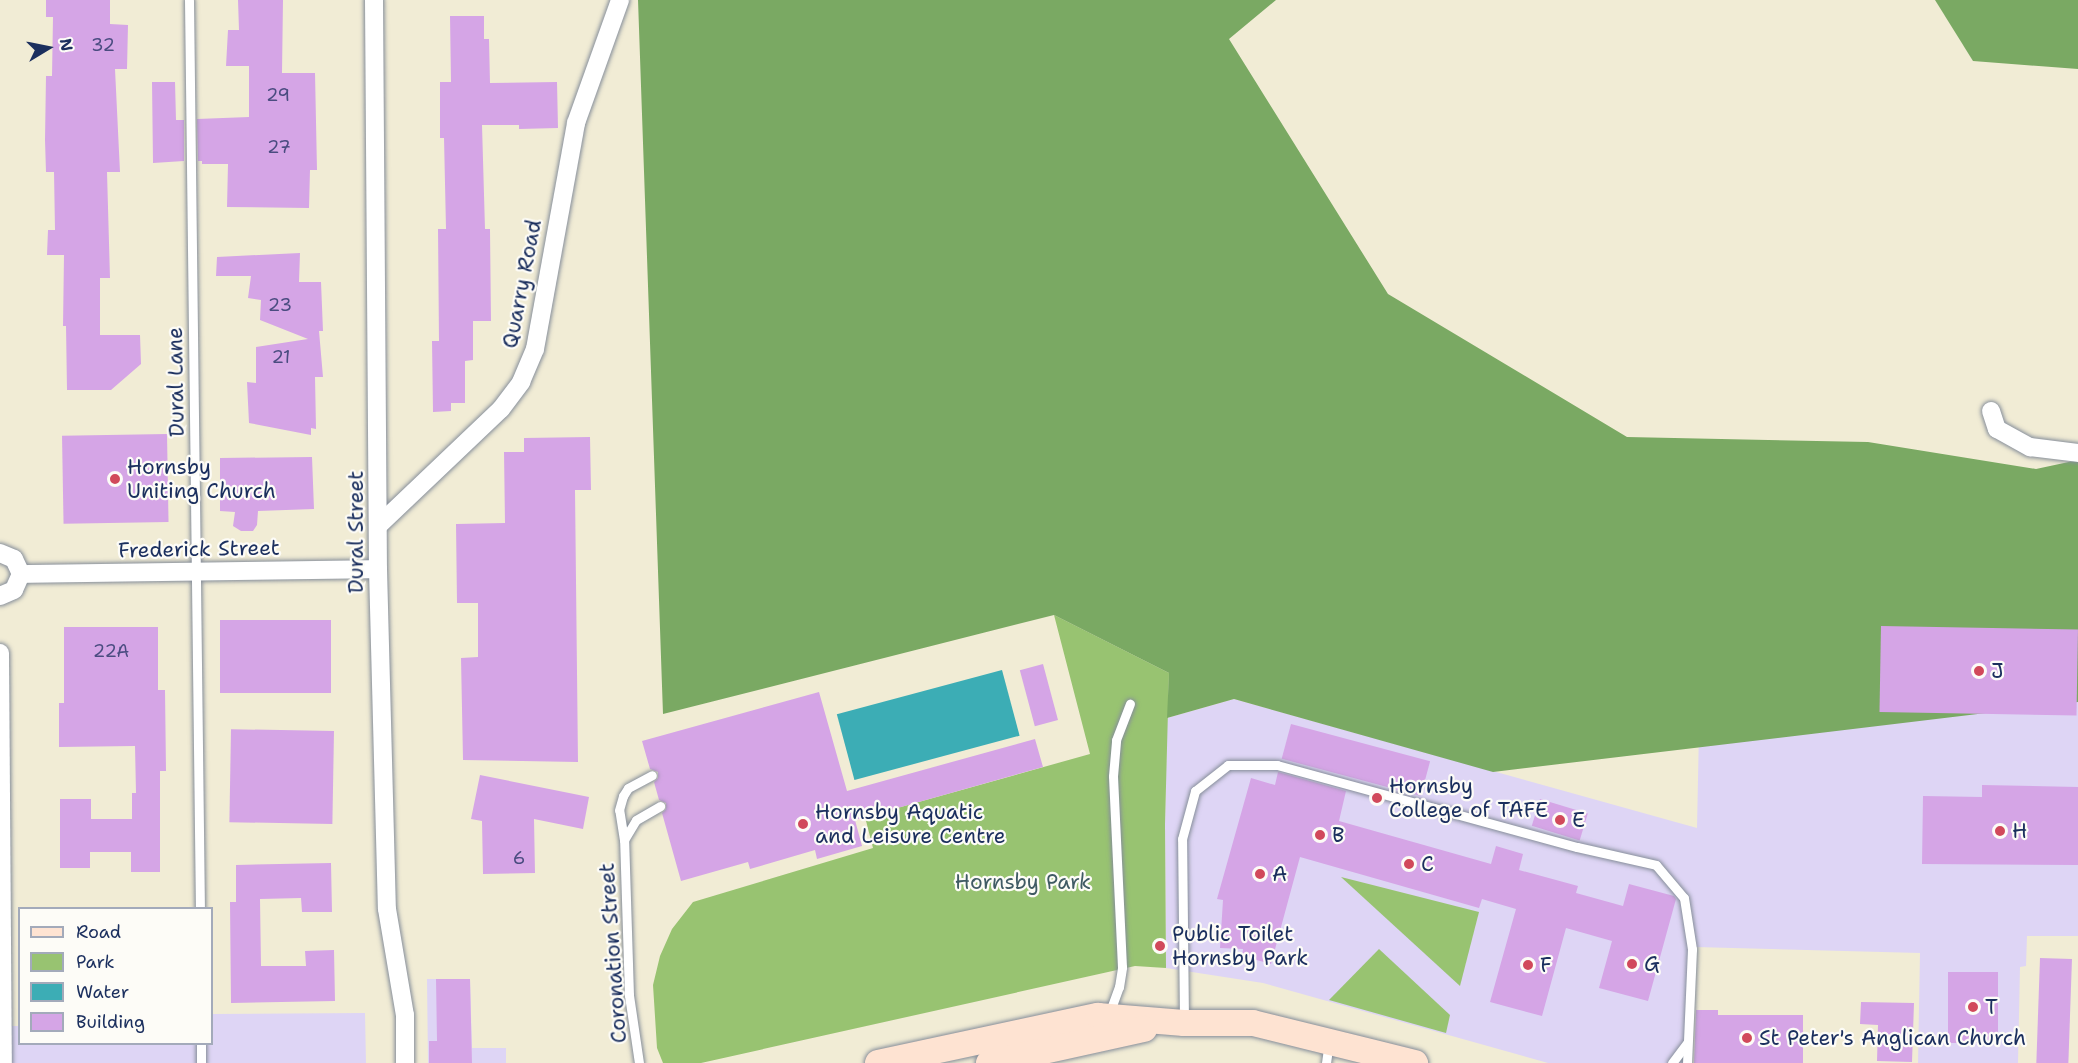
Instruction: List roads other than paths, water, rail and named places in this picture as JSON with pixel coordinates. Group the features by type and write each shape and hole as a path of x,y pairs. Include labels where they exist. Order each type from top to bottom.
{"main road":[{"path":"878,1063 1080,1018 1108,1016 1181,1023 1253,1023 1328,1051 1415,1063"},
{"path":"989,1063 1088,1039 1181,1023"}],"street":[{"name":"Dural Street","path":"374,0 378,569 387,909 405,1015 405,1063"},
{"name":"Quarry Road","path":"379,525 501,409 521,382 535,349 576,123 620,0"},
{"path":"1991,411 1997,429 2030,447 2078,453"},
{"path":"0,553 14,559 21,574 15,590 0,596"},
{"name":"Frederick Street","path":"21,574 378,569"},
{"path":"0,653 3,1063"}],"lane":[{"name":"Dural Lane","path":"189,0 200,907"},
{"path":"1108,1016 1119,987 1122,967 1113,776 1116,740 1130,704"},
{"path":"1181,1023 1182,839 1195,791 1228,765 1277,765 1577,847 1656,865 1684,898 1692,949 1687,1063"},
{"name":"Coronation Street","path":"639,1063 629,995 624,840 619,814 623,796 635,783 652,776"},
{"name":"Coronation Street","path":"624,840 636,820 660,806"},
{"path":"1672,1063 1687,1043"},
{"path":"201,1045 201,1063"}],"water":[{"path":"1002,670 1020,736 854,780 837,714"}],"place":[{"name":"Hornsby Uniting Church","path":"115,479"},
{"name":"J","path":"1979,671"},
{"name":"Hornsby College of TAFE","path":"1377,798"},
{"name":"E","path":"1560,820"},
{"name":"Hornsby Aquatic and Leisure Centre","path":"803,824"},
{"name":"H","path":"2000,831"},
{"name":"B","path":"1320,835"},
{"name":"C","path":"1409,864"},
{"name":"A","path":"1260,874"},
{"name":"Public Toilet Hornsby Park","path":"1160,946"},
{"name":"G","path":"1632,964"},
{"name":"F","path":"1528,965"},
{"name":"T","path":"1973,1007"},
{"name":"St Peter's Anglican Church","path":"1747,1038"}],"park label":[{"name":"Hornsby Park","path":"1023,882"}]}
